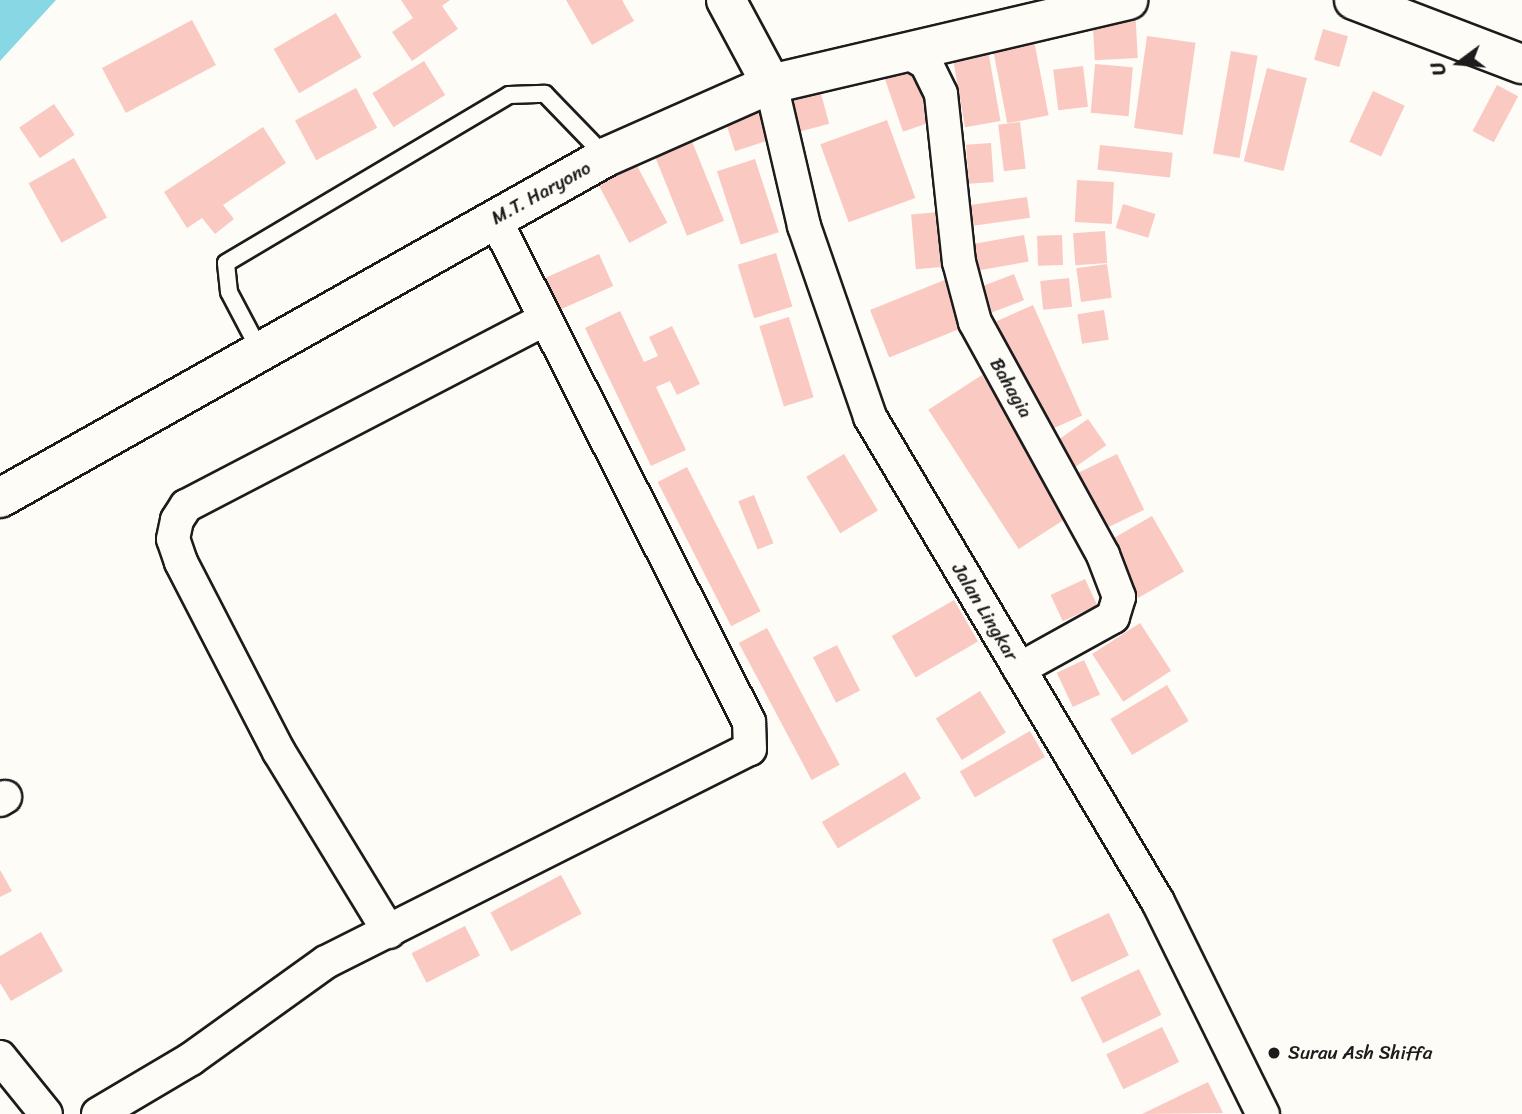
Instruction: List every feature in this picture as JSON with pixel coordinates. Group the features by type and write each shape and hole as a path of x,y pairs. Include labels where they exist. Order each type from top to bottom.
{"highway":[{"path":"726,0 771,84"},
{"name":"M.T. Haryono","path":"0,498 260,349 606,157 771,84 1128,0"},
{"path":"1354,0 1522,64"}],"street":[{"name":"Bahagia","path":"905,51 926,63 942,94 959,262 975,322 1119,597 1113,617 1019,669"},
{"name":"Jalan Lingkar","path":"771,84 804,226 870,417 1158,902 1263,1114"},
{"path":"98,1114 191,1059 326,962 750,749 749,722 542,321 495,219"},
{"path":"388,932 279,752 181,562 173,539 177,520 186,506 542,321"},
{"path":"0,1057 46,1114"}],"lane":[{"path":"260,349 229,292 226,263 509,95 545,94 606,157"}],"water":[{"path":"0,0 56,0 0,61"}],"building":[{"path":"401,0 450,0 442,6 458,29 412,61 392,32 413,18"},
{"path":"566,0 622,0 634,21 592,45"},
{"path":"1135,6 1138,58 1095,60 1092,8"},
{"path":"336,13 362,57 299,93 274,49"},
{"path":"192,20 216,65 126,113 102,68"},
{"path":"1031,25 1049,115 1007,123 990,33"},
{"path":"1323,29 1348,36 1339,67 1314,60"},
{"path":"1147,36 1196,43 1183,135 1134,128"},
{"path":"988,50 1001,121 965,127 953,56"},
{"path":"1231,51 1258,56 1240,158 1213,153"},
{"path":"424,61 445,95 393,127 372,93"},
{"path":"1095,64 1133,67 1129,116 1091,113"},
{"path":"1083,66 1088,107 1058,110 1053,70"},
{"path":"916,68 934,121 903,132 885,79"},
{"path":"1267,68 1307,78 1284,171 1244,161"},
{"path":"1497,85 1518,96 1494,142 1473,131"},
{"path":"819,86 829,124 800,131 790,94"},
{"path":"356,88 377,128 316,160 295,120"},
{"path":"1373,91 1405,106 1381,157 1349,142"},
{"path":"54,104 75,135 40,158 19,127"},
{"path":"761,108 771,139 735,151 725,120"},
{"path":"887,120 915,198 849,222 820,144"},
{"path":"1020,122 1026,169 1004,171 998,125"},
{"path":"263,127 286,163 223,205 234,219 215,234 202,218 187,228 164,192"},
{"path":"687,129 724,221 687,236 650,144"},
{"path":"991,143 994,182 969,184 966,145"},
{"path":"1100,145 1173,153 1170,177 1097,170"},
{"path":"74,158 107,217 61,243 29,183"},
{"path":"755,159 779,232 741,245 717,171"},
{"path":"634,160 667,223 629,243 596,180"},
{"path":"1077,180 1114,182 1112,224 1075,222"},
{"path":"1027,197 1030,218 970,226 967,205"},
{"path":"1123,204 1156,214 1148,238 1116,228"},
{"path":"939,212 944,267 916,269 911,214"},
{"path":"1105,231 1107,263 1075,265 1073,233"},
{"path":"1024,235 1029,262 974,271 969,245"},
{"path":"1062,235 1063,265 1038,266 1037,236"},
{"path":"776,253 792,307 754,318 738,265"},
{"path":"599,254 613,286 555,312 541,280"},
{"path":"1107,264 1112,298 1081,302 1076,268"},
{"path":"1014,274 1024,300 984,316 974,289"},
{"path":"1069,278 1072,307 1043,310 1040,281"},
{"path":"947,279 966,326 889,357 870,310"},
{"path":"1033,305 1082,416 1046,432 996,321"},
{"path":"1104,310 1109,340 1082,344 1077,314"},
{"path":"620,311 644,362 658,356 649,337 672,326 700,384 677,395 670,381 656,387 686,450 651,466 585,328"},
{"path":"789,317 814,397 784,406 759,326"},
{"path":"982,375 1072,514 1019,549 928,410"},
{"path":"1088,419 1106,445 1070,470 1052,444"},
{"path":"844,454 878,511 840,533 806,477"},
{"path":"1117,454 1144,510 1106,529 1078,473"},
{"path":"687,467 761,611 731,626 658,482"},
{"path":"754,495 773,543 758,550 738,501"},
{"path":"1152,516 1184,571 1138,598 1106,542"},
{"path":"1085,579 1097,605 1063,621 1051,595"},
{"path":"954,600 978,642 916,678 892,636"},
{"path":"1140,623 1171,671 1123,702 1092,654"},
{"path":"767,628 840,765 812,780 739,643"},
{"path":"837,645 860,690 836,703 813,657"},
{"path":"1084,660 1100,694 1073,707 1057,673"},
{"path":"1167,685 1189,721 1132,755 1110,719"},
{"path":"980,691 1006,733 962,760 936,719"},
{"path":"1030,731 1045,757 975,797 960,772"},
{"path":"905,772 921,799 838,849 822,822"},
{"path":"0,870 12,891 0,897"},
{"path":"561,875 582,914 511,951 490,913"},
{"path":"1109,913 1129,956 1072,982 1052,940"},
{"path":"465,926 480,955 427,983 412,953"},
{"path":"41,932 63,971 11,1001 0,983 0,956"},
{"path":"1139,969 1161,1015 1103,1043 1081,997"},
{"path":"1162,1027 1179,1062 1123,1089 1106,1054"},
{"path":"1208,1082 1223,1113 1142,1114"}],"place":[{"name":"Surau Ash Shiffa","path":"1274,1053"}]}
